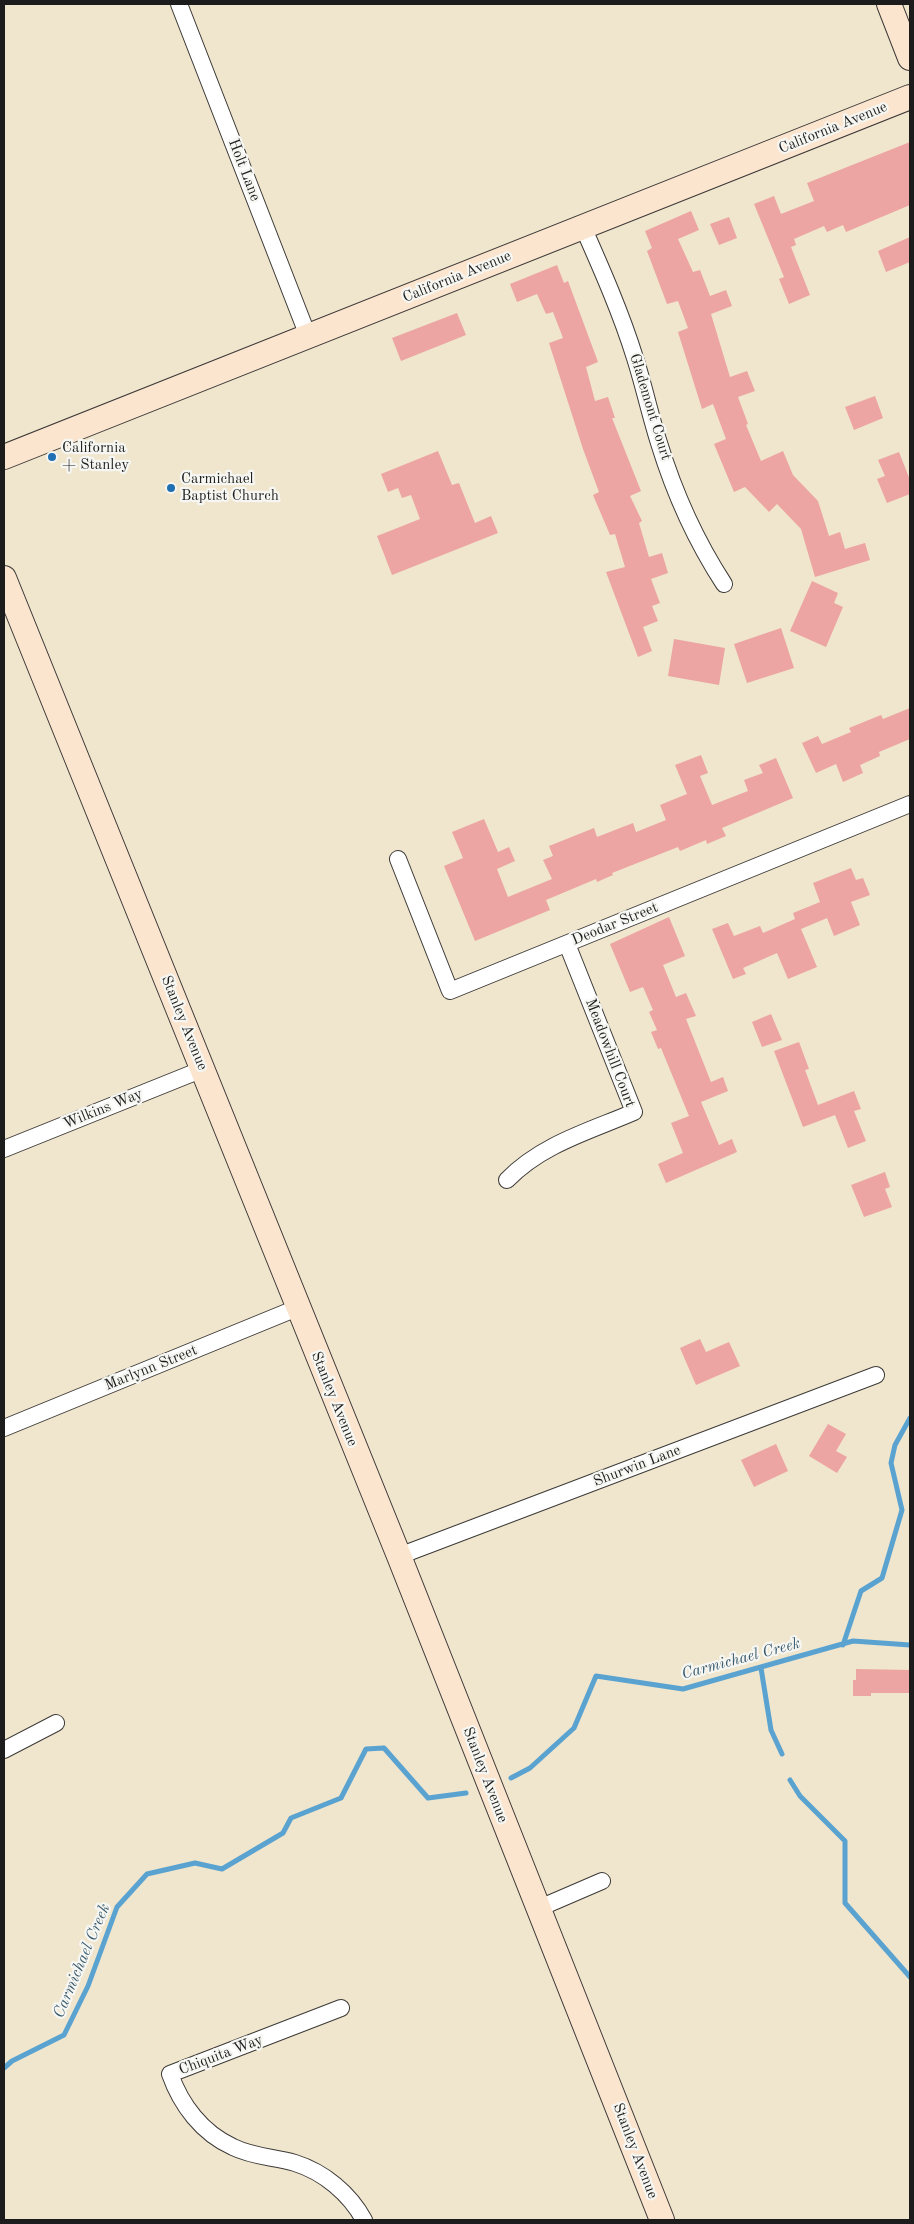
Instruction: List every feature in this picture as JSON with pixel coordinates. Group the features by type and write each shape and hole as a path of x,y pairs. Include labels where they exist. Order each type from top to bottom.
{"street":[{"name":"Holt Lane","path":"179,4 308,336"},
{"path":"889,4 910,58"},
{"name":"California Avenue","path":"4,457 910,97"},
{"name":"Glademont Court","path":"583,227 612,293 635,358 659,444 680,500 699,542 724,584"},
{"name":"Stanley Avenue","path":"4,578 203,1069 297,1308 399,1556 537,1909 662,2220"},
{"name":"Deodar Street","path":"398,859 450,991 910,804"},
{"name":"Meadowhill Court","path":"507,1180 534,1156 634,1112 567,944"},
{"name":"Wilkins Way","path":"4,1149 203,1069"},
{"name":"Marlynn Street","path":"4,1428 297,1308"},
{"name":"Shurwin Lane","path":"399,1556 876,1376"},
{"path":"4,1750 56,1723"},
{"path":"537,1909 602,1881"},
{"name":"Chiquita Way","path":"341,2008 170,2074 186,2108 203,2127 222,2142 257,2156 294,2163 317,2172 346,2195 364,2220"}],"building":[{"path":"910,142 910,205 846,232 843,225 827,232 824,226 794,239 796,245 791,247 810,295 789,304 779,279 784,277 754,204 774,196 781,214 814,201 807,183"},
{"path":"691,211 699,230 678,239 693,272 700,270 710,296 726,290 732,306 711,314 730,377 747,371 755,391 738,397 748,424 746,425 761,461 783,451 793,475 818,501 829,536 840,532 845,549 865,543 870,560 815,577 801,529 777,504 769,512 745,487 734,492 714,444 726,439 713,404 702,409 678,332 688,328 678,301 667,304 647,251 652,248 645,231"},
{"path":"729,217 737,238 719,245 710,224"},
{"path":"910,237 910,262 886,272 878,251"},
{"path":"557,265 564,283 568,281 598,362 586,367 595,401 608,397 615,418 612,418 641,491 630,496 642,521 639,523 649,557 662,553 668,573 651,579 660,603 652,606 658,621 643,627 652,651 638,657 606,572 625,567 615,534 610,535 593,495 599,492 549,343 563,338 553,312 546,314 537,294 517,302 510,284"},
{"path":"457,313 466,335 401,361 392,338"},
{"path":"875,396 883,418 854,430 845,407"},
{"path":"438,451 452,485 459,483 475,523 491,516 498,533 392,575 377,536 420,519 411,495 402,498 398,488 388,492 381,474"},
{"path":"899,452 910,480 910,494 887,503 877,479 885,476 878,460"},
{"path":"812,581 838,593 834,603 843,607 826,647 790,631"},
{"path":"781,628 794,668 747,683 734,644"},
{"path":"674,639 725,648 719,685 668,676"},
{"path":"910,708 910,739 879,752 880,756 860,765 863,773 843,782 836,764 816,773 802,743 818,736 822,744 851,732 849,728 881,715 883,719"},
{"path":"701,755 708,773 700,776 712,805 748,791 744,780 763,773 759,765 776,758 793,798 722,828 726,836 707,844 706,840 680,851 678,847 612,873 613,875 597,882 596,879 546,900 550,910 475,941 444,866 463,858 452,832 484,819 498,852 509,847 515,861 497,869 508,897 552,879 543,860 553,856 549,846 594,828 597,837 633,823 636,832 666,820 660,805 687,794 675,765"},
{"path":"851,868 856,880 863,878 870,895 851,902 860,925 834,936 827,918 801,929 817,967 788,979 777,953 743,968 746,974 733,979 712,929 728,923 734,936 760,926 763,933 795,919 793,913 820,902 813,883"},
{"path":"669,917 685,956 663,965 676,997 686,993 696,1016 686,1019 711,1082 723,1077 728,1091 701,1102 719,1145 732,1139 737,1152 666,1183 658,1164 683,1153 671,1123 689,1116 661,1048 658,1049 651,1032 657,1030 649,1012 653,1010 643,987 630,992 610,944"},
{"path":"771,1014 782,1040 762,1047 752,1022"},
{"path":"799,1042 809,1069 805,1070 818,1105 854,1091 861,1109 854,1111 866,1141 848,1148 835,1115 803,1127 774,1051"},
{"path":"885,1172 890,1187 885,1189 892,1207 864,1217 851,1185"},
{"path":"700,1339 706,1352 729,1342 740,1366 696,1385 680,1348"},
{"path":"828,1424 846,1434 836,1451 847,1457 837,1473 809,1456"},
{"path":"776,1444 788,1471 754,1487 741,1460"},
{"path":"856,1669 910,1670 910,1693 871,1693 871,1696 853,1696 853,1680 856,1680"}],"waterway":[{"path":"843,1645 861,1591 882,1578 902,1510 891,1463 895,1445 910,1418"},
{"name":"Carmichael Creek","path":"511,1778 530,1768 574,1728 596,1676 683,1689 853,1641 910,1645"},
{"path":"761,1668 771,1730 782,1754"},
{"name":"Carmichael Creek","path":"4,2068 12,2061 64,2035 88,1986 117,1907 147,1874 195,1863 222,1869 283,1833 291,1818 341,1798 366,1749 384,1748 428,1798 466,1793"},
{"path":"790,1780 800,1796 845,1841 845,1903 910,1977"}],"place":[{"name":"California + Stanley","path":"52,457"},
{"name":"Carmichael Baptist Church","path":"171,488"}]}
